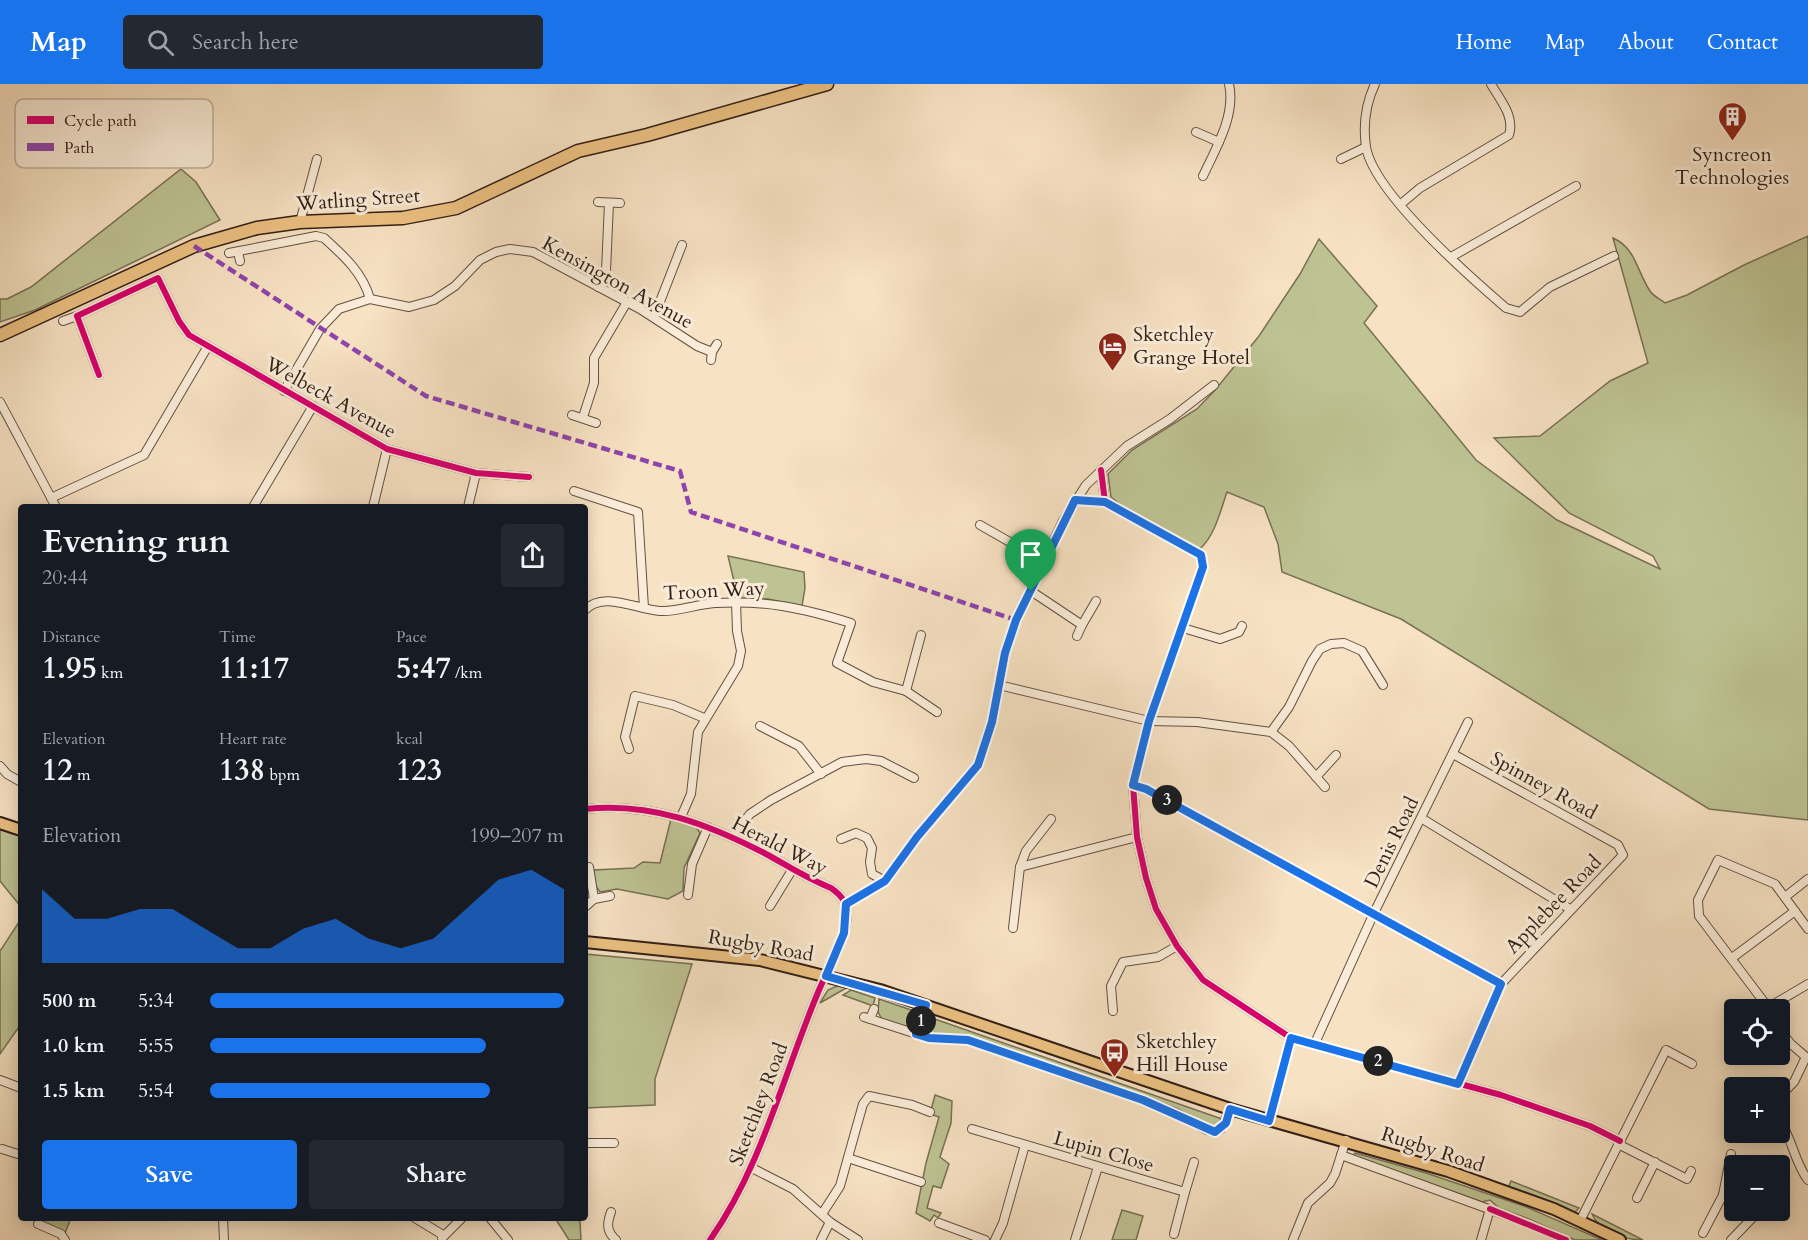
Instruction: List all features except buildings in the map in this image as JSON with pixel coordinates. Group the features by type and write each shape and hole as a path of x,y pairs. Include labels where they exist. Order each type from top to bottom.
{"highway":[{"name":"Watling Street","path":"0,335 194,246 257,228 300,222 403,218 445,211 473,201 578,151 683,126 827,84"}],"main road":[{"path":"0,823 18,829"},
{"name":"Rugby Road","path":"588,942 760,960 826,976 926,1005 1230,1109 1346,1140 1498,1188 1620,1240"}],"street":[{"path":"1203,176 1219,141 1228,113 1229,84"},
{"path":"1375,84 1366,110 1366,147 1384,185 1451,257 1513,312 1520,312 1550,287 1614,256"},
{"path":"1401,204 1420,188 1509,135 1512,126 1509,114 1491,84"},
{"path":"1196,132 1219,141"},
{"path":"1341,159 1366,147"},
{"path":"300,222 317,159"},
{"path":"1451,257 1576,186"},
{"path":"598,202 620,203"},
{"path":"597,287 606,271 609,203"},
{"path":"229,253 316,236 324,238 360,273 370,299"},
{"path":"654,317 682,245"},
{"name":"Kensington Avenue","path":"284,391 330,316 339,309 370,299 409,307 434,300 455,286 480,260 496,252 510,249 533,252 654,317 712,356 717,344"},
{"path":"238,252 240,261"},
{"name":"Welbeck Avenue","path":"77,316 158,278 189,335 387,449 476,473 529,477"},
{"path":"583,417 594,383 594,358 627,302"},
{"path":"63,321 77,316 99,375"},
{"path":"51,498 144,455 208,346"},
{"path":"826,976 844,933 846,904 885,881 917,837 978,765 992,722 1005,653 1016,620 1075,500 1101,470 1127,446 1170,419 1214,385"},
{"path":"0,402 54,504"},
{"path":"254,504 313,406"},
{"path":"572,415 596,423"},
{"path":"374,504 387,449"},
{"path":"1101,470 1105,502"},
{"path":"469,504 476,473"},
{"path":"574,491 638,512 644,608"},
{"path":"1075,500 1105,502 1201,555 1203,567 1149,721 1133,785 1137,837 1156,909 1177,946 1203,980 1291,1038 1543,1108 1619,1143 1687,1179 1691,1172"},
{"path":"980,525 1045,562"},
{"path":"1031,591 1082,625"},
{"name":"Troon Way","path":"588,605 604,601 660,611 736,602 772,602 851,624 837,663 873,682 906,690"},
{"path":"1077,636 1096,601"},
{"path":"681,817 691,794 698,732 704,718 738,666 741,651 737,632 736,602"},
{"path":"1183,628 1220,639 1239,632 1242,626"},
{"path":"921,635 906,690 937,712"},
{"path":"1271,732 1289,707 1320,649 1331,644 1355,646 1368,658 1383,685"},
{"path":"999,685 1149,721 1197,722 1271,732 1289,746 1325,787"},
{"path":"629,749 625,737 635,696 673,705 704,718"},
{"name":"Denis Road","path":"1315,1043 1373,915 1468,722"},
{"path":"760,726 799,746 820,774"},
{"name":"Spinney Road","path":"1453,754 1618,845"},
{"path":"1316,777 1336,755"},
{"path":"732,837 750,814 771,800 842,762 866,759 881,761 914,778"},
{"path":"0,766 18,781"},
{"path":"1133,785 1146,789 1501,984"},
{"name":"Herald Way","path":"588,809 632,807 681,817 732,837 838,893 846,904"},
{"path":"1421,818 1570,909"},
{"path":"1013,927 1020,867 1026,851 1051,819"},
{"path":"688,895 692,864 708,827"},
{"path":"841,839 856,833 867,838 872,848 870,862 872,874 885,881"},
{"path":"1020,867 1137,837"},
{"name":"Applebee Road","path":"1458,1084 1501,984 1623,855 1618,845"},
{"path":"1762,999 1699,916 1698,900 1718,860 1775,884 1808,929"},
{"path":"589,867 594,899"},
{"path":"770,906 792,870"},
{"path":"1785,897 1808,879"},
{"path":"588,904 594,899 610,896"},
{"path":"1732,958 1795,911"},
{"path":"1113,1011 1111,986 1123,962 1158,957 1177,946"},
{"name":"Sketchley Road","path":"710,1240 752,1168 826,976"},
{"path":"1784,999 1808,984"},
{"path":"916,1034 926,1005"},
{"path":"874,1009 867,1018 929,1038 968,1040 1143,1100 1176,1113 1207,1130 1221,1129 1230,1109"},
{"path":"1269,1121 1291,1038"},
{"path":"1790,1043 1807,1056 1790,1086"},
{"path":"1580,1221 1665,1050 1692,1064"},
{"path":"0,1080 18,1087"},
{"path":"822,1214 840,1186 863,1104 869,1096 930,1112"},
{"name":"Lupin Close","path":"972,1129 985,1129 1025,1145 1185,1192"},
{"path":"1790,1138 1794,1145 1799,1168 1808,1180"},
{"path":"1293,1240 1308,1203 1330,1183 1346,1140"},
{"path":"588,1143 615,1143"},
{"path":"995,1240 1003,1223 1025,1145"},
{"path":"2,1149 18,1154"},
{"path":"1703,1233 1723,1195 1731,1154"},
{"path":"1341,1155 1490,1209 1566,1240"},
{"path":"848,1158 921,1182"},
{"path":"1174,1234 1194,1162"},
{"path":"1636,1198 1655,1162"},
{"path":"1075,1240 1098,1167"},
{"path":"752,1168 793,1189 830,1222 858,1240"},
{"path":"1481,1240 1490,1209"},
{"path":"611,1212 607,1223 610,1235 616,1240"},
{"path":"223,1221 224,1240"},
{"path":"420,1221 442,1238 459,1221"},
{"path":"492,1221 508,1240"},
{"path":"1731,1240 1750,1221"},
{"path":"821,1240 830,1222"},
{"path":"939,1223 986,1240"},
{"path":"38,1224 61,1234 65,1240"}],"green space":[{"path":"181,169 196,182 220,220 35,310 0,322 0,299 7,299 31,287"},
{"path":"1808,236 1808,820 1709,809 1401,619 1282,572 1278,544 1264,507 1227,492 1213,530 1200,549 1176,540 1153,527 1111,497 1108,474 1132,450 1197,409 1216,389 1259,336 1300,274 1319,239 1377,306 1364,323 1476,460 1557,520 1660,569 1653,556 1569,513 1494,438 1540,436 1610,381 1648,363 1613,238 1627,248 1650,291 1665,303 1687,295 1744,265"},
{"path":"728,556 804,572 805,588 802,606 768,599 738,598"},
{"path":"671,819 696,827 700,833 684,868 683,891 668,899 617,889 600,892 595,885 594,870 634,868 643,862 660,863"},
{"path":"0,829 18,835 18,903 0,881"},
{"path":"18,924 18,1028 0,1054 0,951"},
{"path":"588,954 692,964 655,1079 655,1105 588,1108"},
{"path":"837,986 848,987 820,1003 828,990"},
{"path":"851,990 875,998 873,1006 843,995"},
{"path":"879,999 914,1011 918,1016 918,1023 907,1029 883,1021 878,1012"},
{"path":"929,1017 1222,1119 1218,1128 1210,1129 1193,1119 968,1039 928,1035 923,1026"},
{"path":"935,1095 952,1101 951,1123 940,1157 949,1164 941,1188 933,1186 927,1208 941,1213 938,1218 934,1215 930,1221 916,1213 926,1163 939,1117 930,1114"},
{"path":"1355,1153 1426,1173 1524,1206 1602,1240 1575,1240 1499,1208 1490,1200 1482,1202 1356,1158 1353,1156"},
{"path":"1511,1181 1579,1208 1574,1213 1508,1188"},
{"path":"1122,1210 1143,1216 1136,1240 1112,1240"},
{"path":"1592,1214 1643,1240 1614,1234 1601,1226"},
{"path":"37,1221 70,1221 65,1233"},
{"path":"557,1221 580,1222 581,1240 569,1240"}],"marked path":[{"path":"194,246 426,396 680,471 691,512 1016,620"}],"cycle path":[{"path":"99,375 77,316 158,278 179,321 189,335 387,449 476,473 529,477"},
{"path":"1101,470 1105,502 1201,555 1203,567 1149,721 1133,785 1137,837 1156,909 1177,946 1203,980 1291,1038 1501,1095 1590,1126 1620,1141"},
{"path":"588,809 633,809 656,812 701,825 744,843 831,888 845,902 847,914 844,934 806,1022 771,1118 744,1181 710,1240"},
{"path":"1490,1209 1566,1240"}],"place":[{"name":"Syncreon Technologies","path":"1732,142"},
{"name":"Sketchley Grange Hotel","path":"1112,372"},
{"name":"Sketchley Hill House","path":"1115,1078"}],"route":[{"path":"1075,500 1105,502 1179,545 1201,555 1203,567 1149,721 1138,756 1133,785 1146,789 1501,984 1458,1084 1291,1038 1269,1121 1230,1109 1226,1123 1215,1132 1143,1100 968,1040 929,1038 916,1034 926,1005 826,976 844,933 847,918 846,904 885,881 917,837 978,765 992,722 1005,653 1016,620 1031,591 1075,500"}]}
